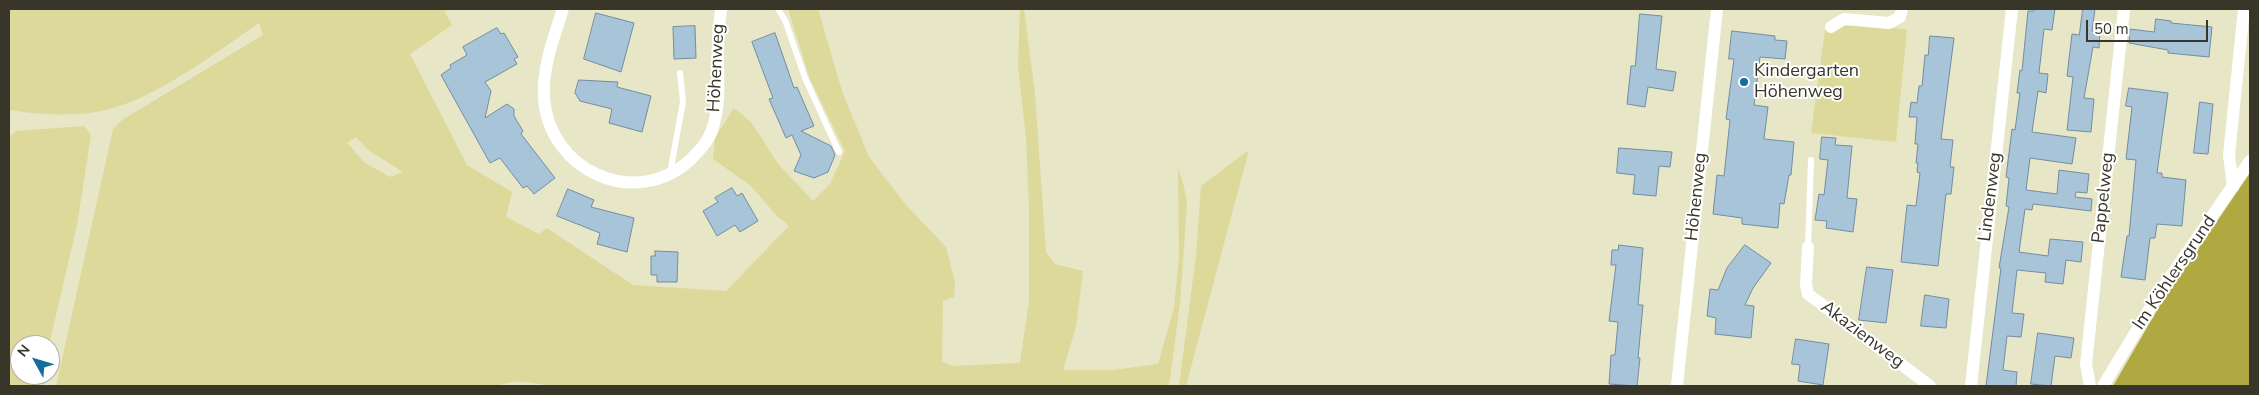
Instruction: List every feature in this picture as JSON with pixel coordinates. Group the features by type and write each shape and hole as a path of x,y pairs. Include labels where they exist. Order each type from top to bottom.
{"street":[{"name":"Höhenweg","path":"563,9 545,77 544,99 556,140 566,154 594,174 608,178 643,181 654,180 670,174 697,153 705,144 712,130 719,90 718,43 720,9"},
{"name":"Höhenweg","path":"1677,386 1717,9"},
{"path":"1831,27 1844,19 1889,23 1900,17 1902,9"},
{"name":"Lindenweg","path":"1972,386 2012,9"},
{"name":"Pappelweg","path":"2090,386 2086,364 2124,9"},
{"path":"2233,186 2229,155 2244,9"},
{"name":"Im Köhlersgrund","path":"2103,386 2158,295 2250,161"},
{"name":"Akazienweg","path":"1808,247 1806,284 1808,294 1930,386"}],"lane":[{"path":"778,9 785,20 806,78 839,152"},
{"path":"670,174 683,102 680,73"},
{"path":"1808,247 1811,160"}],"shaded area":[{"path":"9,9 463,9 444,11 452,25 410,54 467,165 512,192 506,217 539,234 547,228 633,285 726,291 789,226 775,214 751,186 713,159 715,138 734,108 751,122 779,165 813,201 830,184 845,151 810,79 788,9 818,9 842,91 869,157 906,205 946,247 955,282 954,297 943,301 942,362 952,366 1020,363 1029,301 1029,207 1026,138 1018,66 1020,9 1024,9 1035,94 1046,252 1055,264 1083,271 1076,327 1063,370 1113,370 1158,364 1174,308 1179,258 1178,168 1187,204 1180,303 1169,386 552,386 511,382 498,386 56,386 60,385 60,368 113,129 122,120 263,35 259,23 178,78 133,101 111,109 89,113 38,113 9,110","holes":["356,137 368,150 403,172 390,177 365,163 347,143"]},
{"path":"1847,25 1907,29 1896,142 1811,133 1825,30"},
{"path":"84,126 91,135 77,225 51,335 10,335 10,385 40,386 9,386 9,137 16,131"},
{"path":"1249,150 1186,386 1179,386 1196,256 1201,186"},
{"path":"2250,173 2250,386 2113,386 2162,302"}],"building":[{"path":"2034,9 2055,9 2052,30 2044,29 2039,73 2048,74 2046,93 2038,91 2032,132 2076,138 2072,164 2030,158 2026,190 2057,194 2059,170 2089,174 2087,193 2076,192 2075,197 2092,199 2091,211 2033,204 2032,210 2025,209 2019,252 2048,256 2050,239 2083,242 2081,262 2066,260 2063,284 2045,282 2046,273 2017,270 2012,313 2024,314 2021,337 2007,336 2003,370 2017,372 2016,386 1986,386 2001,268 1999,268 2009,207 2006,206 2009,178 2006,177 2012,129 2015,130 2020,93 2017,93 2020,70 2022,71 2028,11 2034,11"},
{"path":"2083,9 2095,9 2092,31 2100,31 2099,48 2093,47 2084,98 2094,99 2091,132 2067,130 2073,77 2067,76 2072,34 2079,35"},
{"path":"596,13 634,23 621,72 584,59"},
{"path":"1640,14 1662,16 1656,69 1676,72 1673,91 1648,87 1645,107 1627,104 1631,66 1635,66"},
{"path":"2156,19 2171,21 2171,23 2212,27 2209,57 2168,53 2168,50 2129,43 2130,29 2154,32"},
{"path":"695,26 696,58 674,59 673,27"},
{"path":"497,28 501,34 504,33 518,57 514,59 517,64 485,82 491,91 485,118 507,104 514,109 514,116 523,131 521,134 555,178 534,194 527,186 523,188 500,158 490,163 441,75 451,68 450,65 467,55 463,47"},
{"path":"1732,31 1775,36 1775,40 1787,41 1785,59 1760,57 1754,105 1768,107 1764,139 1794,142 1791,175 1789,175 1784,204 1780,203 1778,228 1742,224 1742,218 1713,214 1717,175 1724,176 1730,120 1726,119 1734,59 1729,59"},
{"path":"775,33 794,88 797,87 814,126 801,131 831,146 835,155 828,172 814,178 794,171 801,155 792,135 786,138 769,99 773,98 752,42"},
{"path":"1930,36 1954,38 1941,139 1953,140 1950,167 1954,167 1951,194 1946,194 1938,266 1901,262 1907,205 1916,206 1920,173 1917,172 1918,163 1916,163 1918,144 1915,144 1917,117 1909,117 1911,102 1917,103 1919,86 1922,86 1925,55 1928,55"},
{"path":"579,80 618,82 617,87 651,96 642,132 609,123 612,109 580,101 575,93"},
{"path":"2129,88 2168,93 2157,173 2162,173 2162,177 2186,180 2182,226 2157,224 2155,238 2150,238 2145,280 2121,277 2127,236 2129,236 2136,160 2126,159 2132,107 2126,106"},
{"path":"2200,102 2213,104 2208,154 2194,153"},
{"path":"1822,137 1836,138 1835,145 1852,146 1847,198 1857,199 1853,232 1826,228 1827,221 1815,220 1819,194 1824,195 1828,160 1820,159"},
{"path":"1619,148 1672,152 1670,167 1659,166 1656,196 1633,194 1635,175 1617,173"},
{"path":"732,188 737,196 742,193 758,221 740,232 735,225 717,236 703,211 718,202 715,198"},
{"path":"568,189 594,200 591,207 634,218 627,252 597,244 600,233 557,216"},
{"path":"1619,245 1643,248 1638,305 1643,305 1637,386 1609,384 1611,355 1615,355 1618,322 1609,321 1616,265 1611,265 1612,250 1618,250"},
{"path":"1745,245 1771,263 1753,288 1745,305 1754,306 1751,338 1715,334 1716,318 1707,316 1710,289 1718,290 1727,268"},
{"path":"655,251 678,252 677,282 657,282 657,275 651,275 651,256 655,256"},
{"path":"1867,267 1893,270 1886,323 1859,320"},
{"path":"1925,295 1949,299 1946,328 1921,326"},
{"path":"2038,333 2074,338 2071,358 2055,356 2051,386 2031,384"},
{"path":"1796,339 1829,344 1823,385 1798,381 1800,365 1792,364"}],"place":[{"name":"Kindergarten Höhenweg","path":"1744,82"}]}
